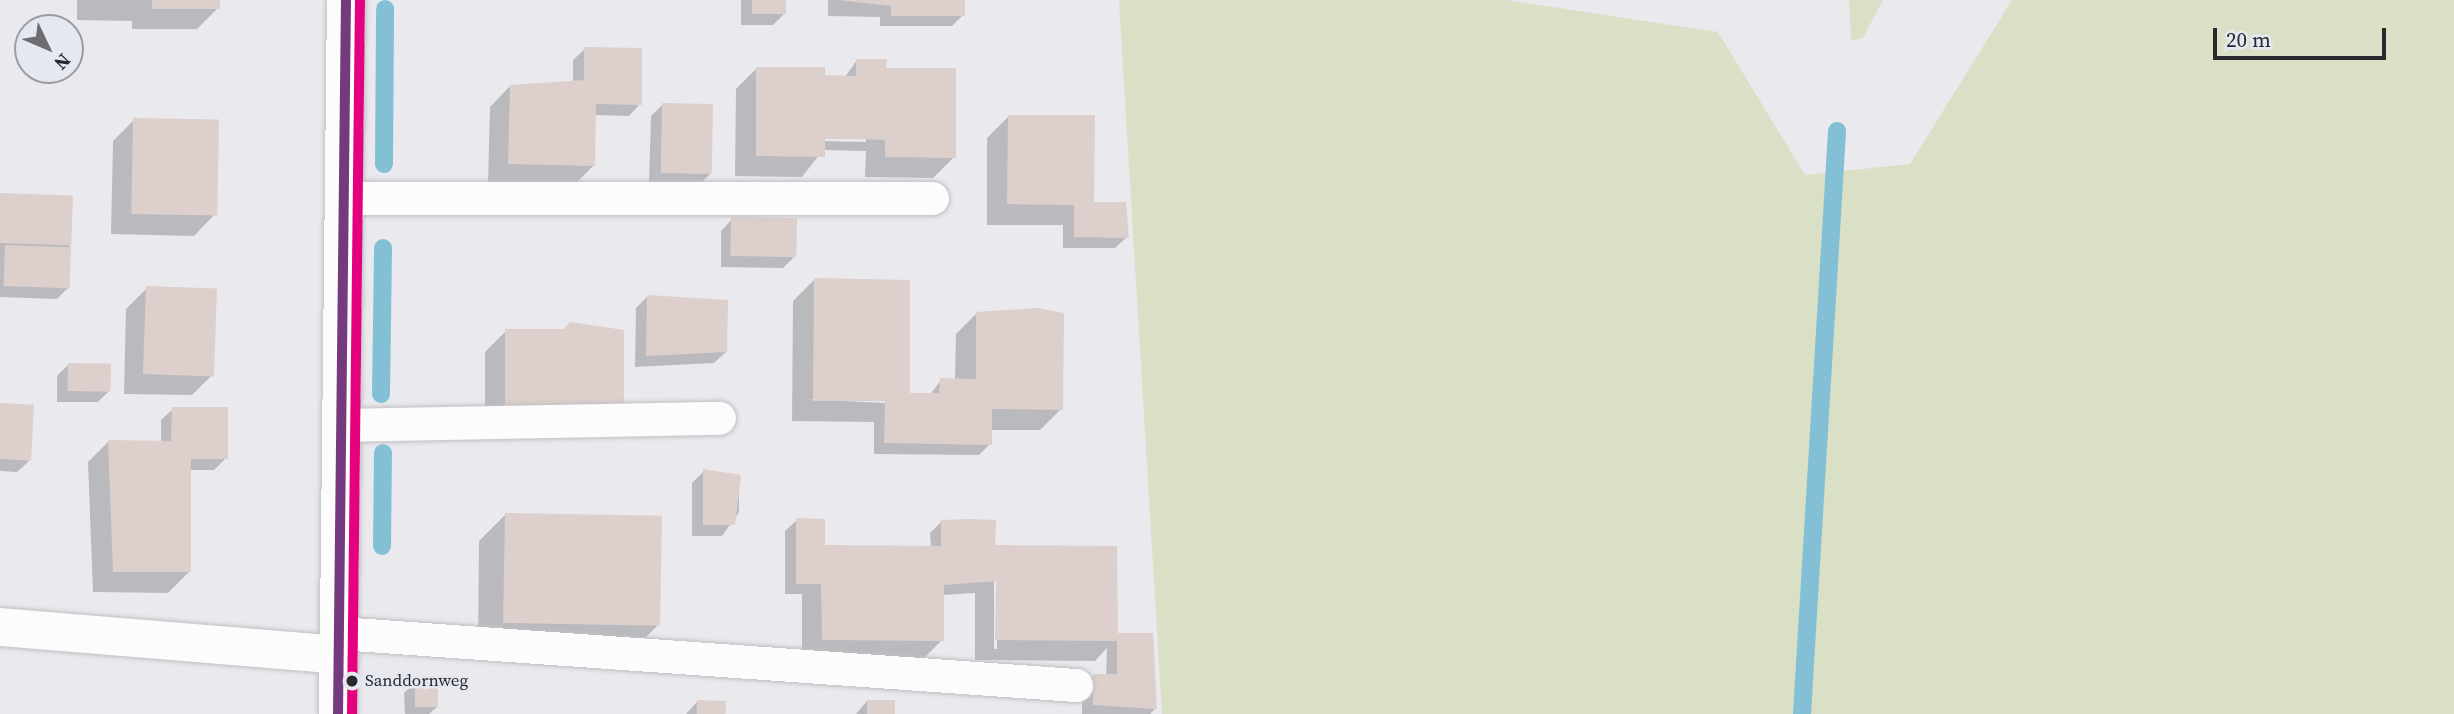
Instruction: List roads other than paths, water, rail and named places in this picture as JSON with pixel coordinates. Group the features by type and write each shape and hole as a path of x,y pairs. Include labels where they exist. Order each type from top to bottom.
{"street":[{"path":"338,714 346,0"},
{"path":"0,627 339,644"}],"lane":[{"path":"344,198 932,198"},
{"path":"342,425 719,418"},
{"path":"339,644 1076,685"}],"waterway":[{"path":"384,164 385,9"},
{"path":"1802,714 1837,131"},
{"path":"381,394 383,248"},
{"path":"382,546 383,453"}],"place":[{"name":"Sanddornweg","path":"352,681"}]}
